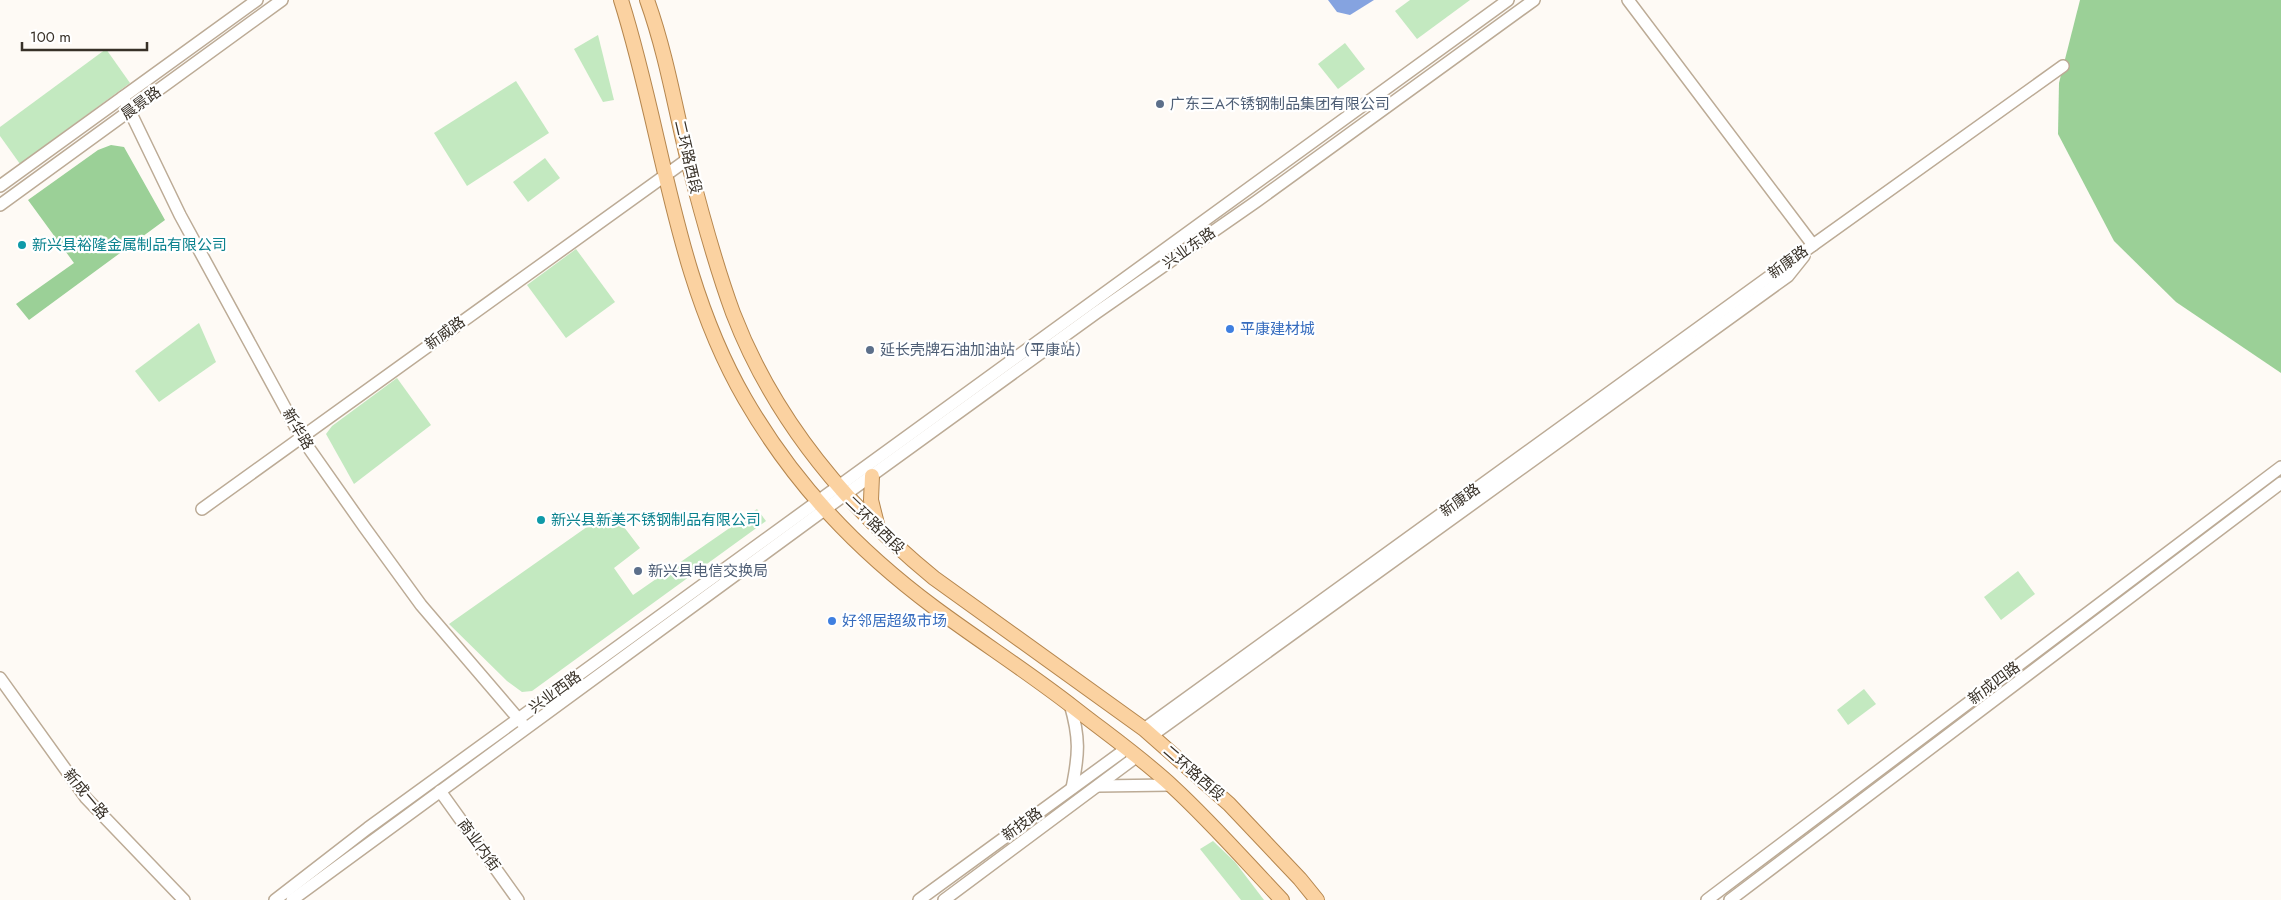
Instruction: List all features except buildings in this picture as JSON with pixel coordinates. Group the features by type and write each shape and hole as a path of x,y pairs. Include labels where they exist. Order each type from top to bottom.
{"main road":[{"name":"二环路西段","path":"621,0 650,102 665,174 687,258 707,318 744,397 774,444 820,505 886,569 935,608 1070,704 1171,785 1210,822 1282,900"},
{"name":"二环路西段","path":"647,0 670,78 704,220 734,314 779,407 799,437 840,491 878,529 934,578 1147,732 1230,804 1300,879 1317,900"},
{"path":"872,476 871,500 878,529"}],"street":[{"name":"晨景路","path":"0,186 256,0"},
{"name":"晨景路","path":"0,205 282,0"},
{"name":"兴业东路","path":"840,491 1508,0"},
{"name":"兴业东路","path":"840,491 872,476 1096,313 1257,201 1534,0"},
{"path":"1628,0 1812,245"},
{"name":"新康路","path":"1147,732 1788,276 1812,245 2063,66"},
{"name":"新华路","path":"123,97 184,224 301,437 421,605 522,723"},
{"name":"新威路","path":"202,509 688,159"},
{"name":"新成四路","path":"1707,900 2281,467"},
{"name":"新成四路","path":"1730,900 2281,483"},
{"name":"兴业西路","path":"275,900 368,828 522,723 840,491"},
{"name":"新成一路","path":"0,678 86,798 184,900"},
{"name":"新成一路","path":"0,691 80,803 173,900"},
{"path":"1070,704 1077,726 1079,754 1072,788"},
{"name":"兴业西路","path":"292,900 440,790 522,723"},
{"name":"新技路","path":"944,900 1098,786 1131,753"},
{"name":"新技路","path":"918,900 1072,788 1131,753"},
{"path":"1098,786 1171,785"},
{"name":"商业内街","path":"440,790 518,900"}],"green space":[{"path":"1410,0 1470,0 1417,39 1395,11"},
{"path":"2080,0 2281,0 2281,373 2176,302 2114,241 2058,134 2059,83"},
{"path":"598,35 614,100 603,102 574,49"},
{"path":"1345,43 1365,69 1338,89 1318,64"},
{"path":"106,49 130,83 20,164 0,136 0,127"},
{"path":"516,81 549,133 467,186 434,133"},
{"path":"111,145 124,147 165,220 29,320 16,304 74,263 28,200 98,150"},
{"path":"545,158 560,178 528,202 513,182"},
{"path":"576,249 615,302 566,338 527,285"},
{"path":"199,323 216,362 159,402 135,371"},
{"path":"397,378 431,425 354,484 326,434 332,426"},
{"path":"757,509 766,521 532,691 522,692 507,681 449,624 611,510 640,548 614,568 633,595"},
{"path":"2018,571 2035,594 2001,620 1984,597"},
{"path":"1864,689 1876,704 1848,725 1837,710"},
{"path":"1213,841 1235,862 1264,900 1241,900 1200,849"}],"water":[{"path":"1328,0 1374,0 1350,15 1337,12"}],"place":[{"name":"广东三A不锈钢制品集团有限公司","path":"1160,104"},
{"name":"新兴县裕隆金属制品有限公司","path":"22,245"},
{"name":"平康建材城","path":"1230,329"},
{"name":"延长壳牌石油加油站（平康站）","path":"870,350"},
{"name":"新兴县新美不锈钢制品有限公司","path":"541,520"},
{"name":"新兴县电信交换局","path":"638,571"},
{"name":"好邻居超级市场","path":"832,621"}]}
